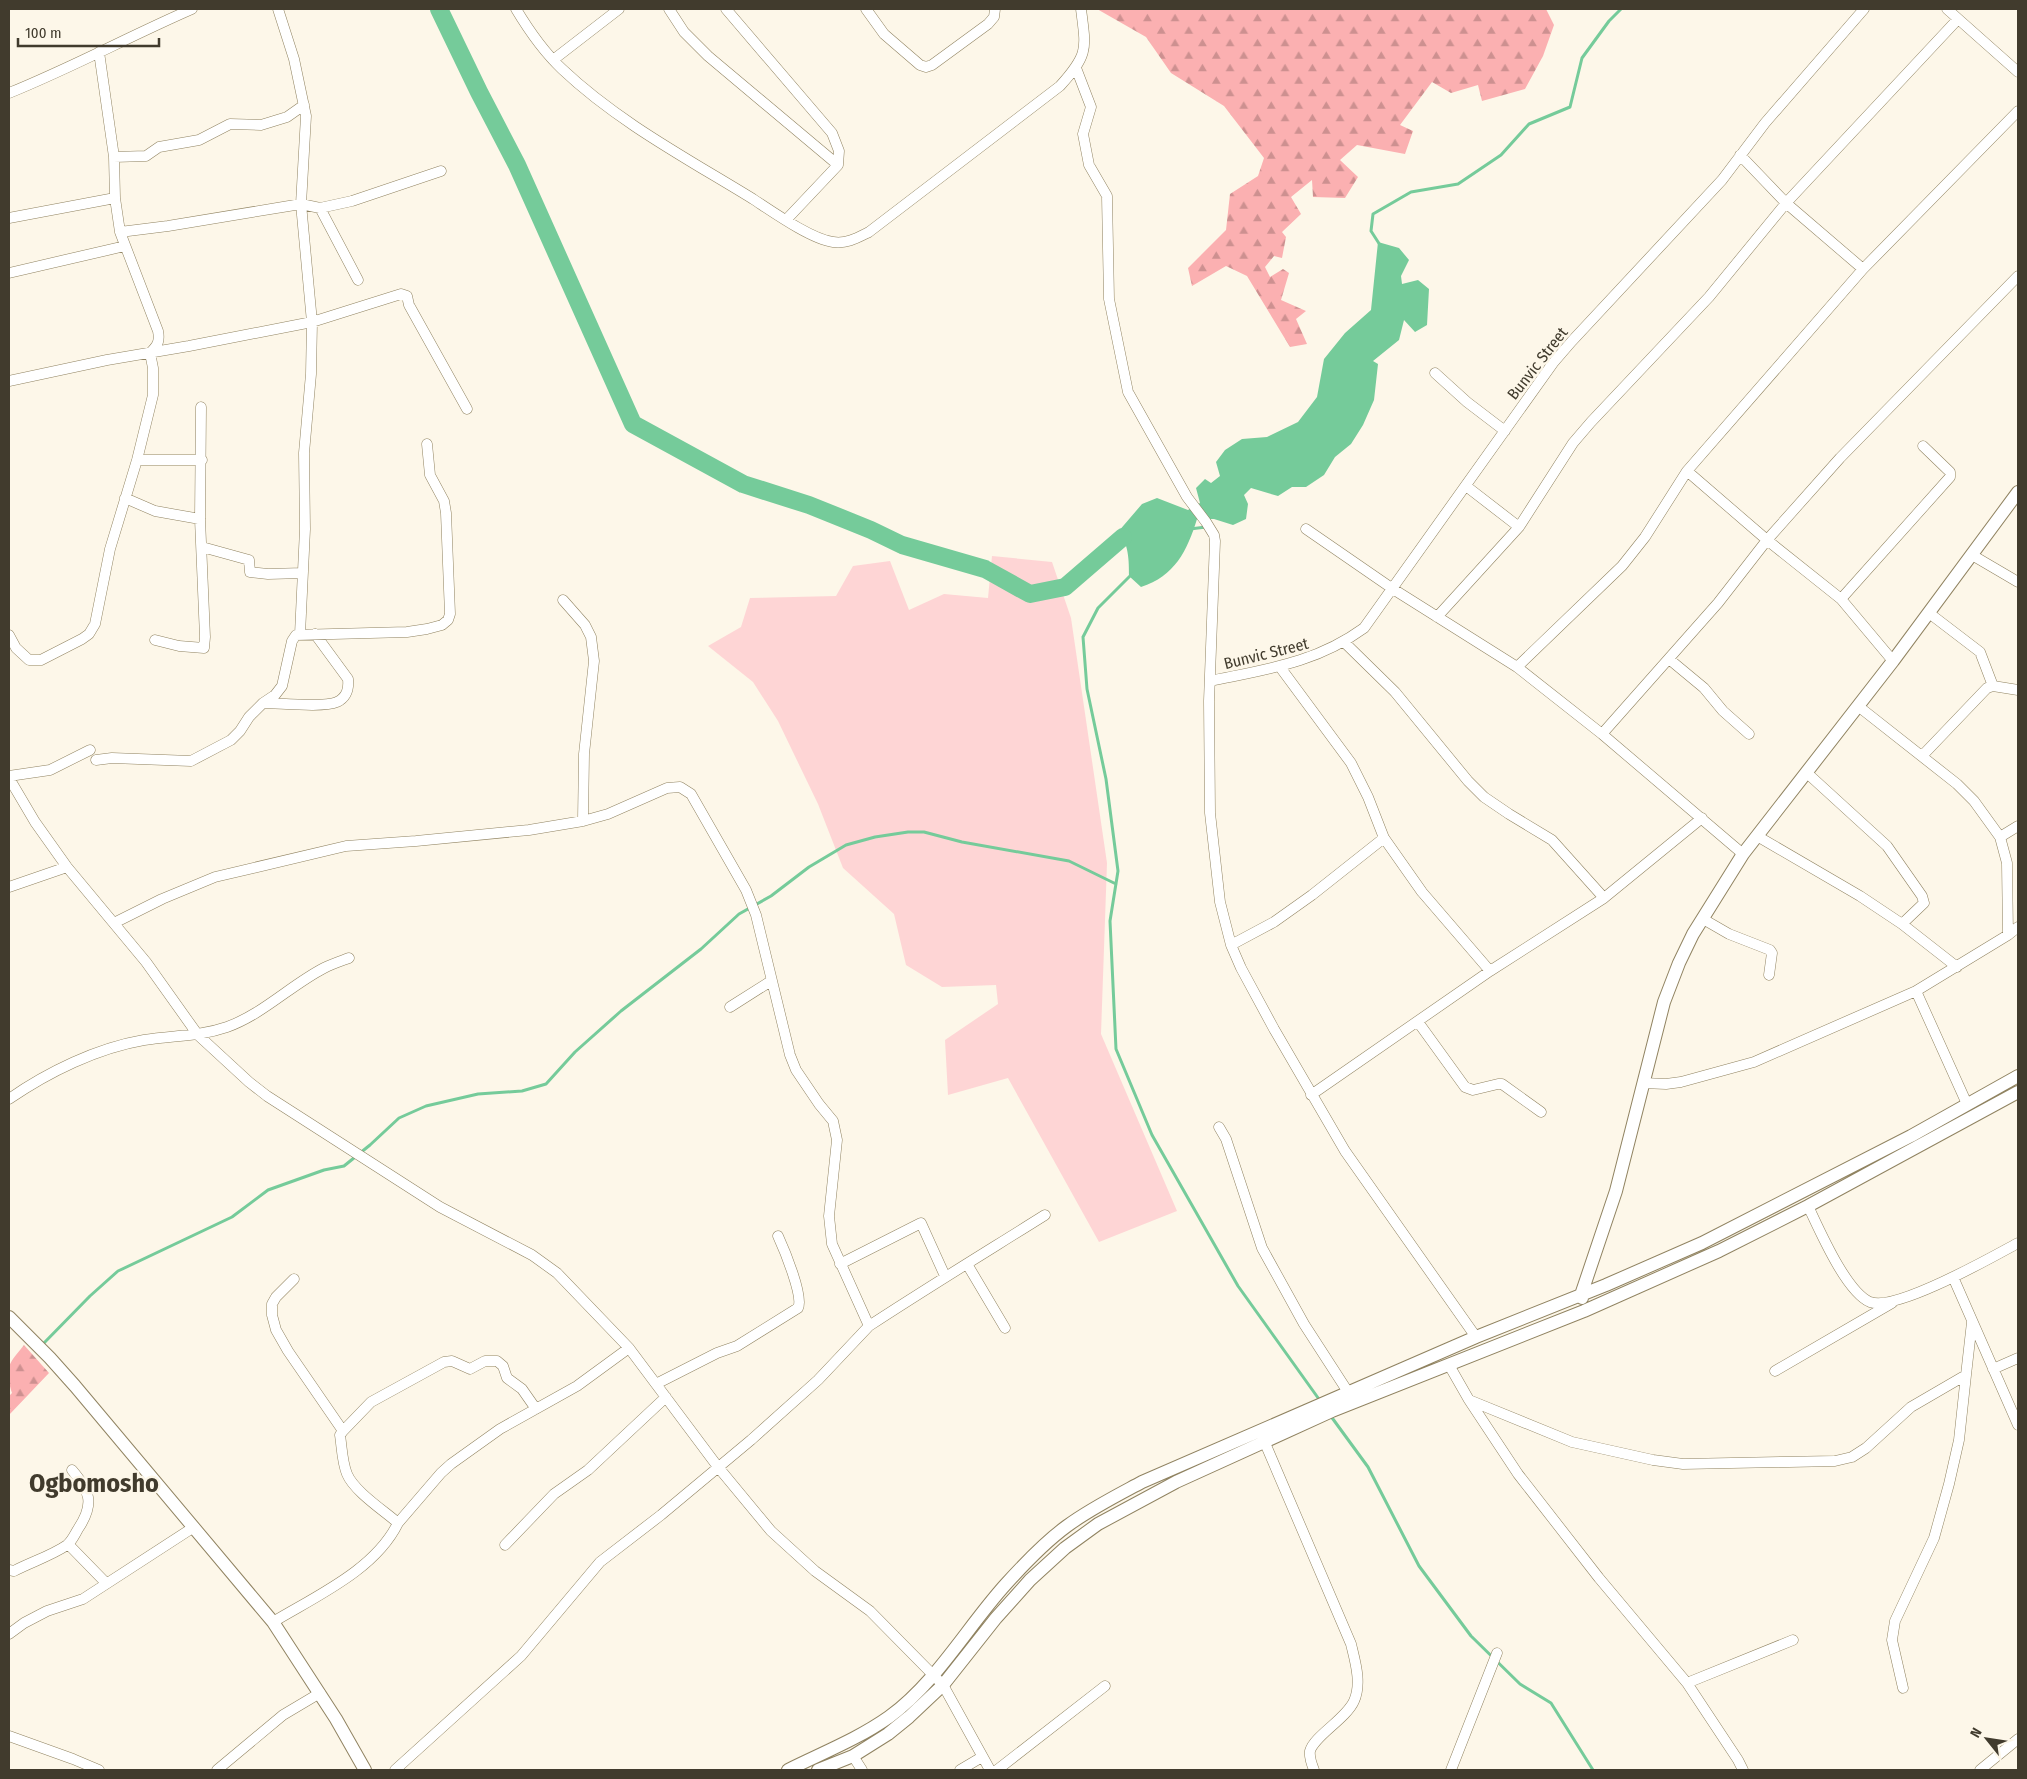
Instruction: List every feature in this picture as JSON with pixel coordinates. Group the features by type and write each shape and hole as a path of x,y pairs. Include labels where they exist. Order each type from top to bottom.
{"main road":[{"path":"1584,1311 1581,1295 1616,1191 1664,1002 1679,963 1703,918 1743,854 1893,661 2018,492"},
{"path":"1329,1406 1348,1392 1476,1336 1581,1295 1702,1243 1762,1214 1911,1136 2018,1076"},
{"path":"788,1770 863,1732 889,1716 934,1674 1006,1584 1034,1555 1066,1526 1142,1482 1329,1406 1449,1365 1584,1311 1719,1251 1808,1206 2018,1092"},
{"path":"9,1317 63,1372 274,1622 320,1693 365,1770"},
{"path":"818,1770 853,1756 888,1734 943,1685 996,1618 1030,1580 1065,1548 1098,1524 1167,1487 1265,1443 1316,1412"}],"street":[{"path":"9,93 44,79 192,9"},
{"path":"278,9 294,59 306,116 300,204 312,322 311,374 304,453 306,529 300,634"},
{"path":"516,9 553,60 572,79 637,127 786,220 815,236 831,242 844,243 869,232 1060,86 1076,68 1085,47 1081,9"},
{"path":"669,9 684,32 708,56 838,165"},
{"path":"726,9 832,133 839,151 838,165 786,220"},
{"path":"866,9 884,34 894,44 920,65 926,67 932,65 988,24 994,17 995,9"},
{"name":"Bunvic Street","path":"1210,681 1280,667 1321,654 1345,643 1364,628 1535,387 1572,341 1710,193 1765,123 1864,9"},
{"path":"1947,9 2018,72"},
{"path":"553,60 615,10"},
{"path":"1437,617 1518,526 1573,443 1591,422 1708,297 1786,203 1958,19"},
{"path":"99,52 114,156 115,198 120,232 160,340 158,346 150,352"},
{"path":"1076,68 1092,107 1083,134 1089,165 1107,196 1110,299 1128,392 1187,497 1214,535 1210,681 1210,813 1212,846 1220,902 1231,944 1240,968 1311,1095 1345,1151 1476,1336"},
{"path":"114,156 146,156 159,147 199,140 230,124 261,125 287,117 304,105"},
{"path":"1517,667 1622,566 1645,537 1687,471 1863,269 2018,111"},
{"path":"1740,155 1786,203 1863,269"},
{"path":"120,232 300,204 320,208 364,198 441,172"},
{"path":"9,218 115,198"},
{"path":"320,208 358,280"},
{"path":"9,273 125,246"},
{"path":"1602,734 1718,603 1766,540 1840,458 2018,276"},
{"path":"9,381 150,352 312,322 401,294 407,296 409,304 466,408"},
{"path":"9,634 16,648 29,660 41,660 89,634 95,624 110,549 137,460 153,395 154,368 150,352"},
{"path":"1435,373 1505,431"},
{"path":"155,640 178,646 204,648 200,519 201,407"},
{"path":"96,760 112,758 191,761 231,740 240,731 249,716 275,695 282,686 292,641 296,635 407,632 442,625 448,620 450,614 446,513 444,501 430,475 427,444"},
{"path":"1841,599 1950,477 1950,472 1923,446"},
{"path":"137,460 202,460"},
{"path":"1687,471 1766,540 1841,599 1893,661"},
{"path":"1466,486 1518,526"},
{"path":"125,498 156,511 200,519"},
{"path":"1306,529 1393,589 1517,667 1602,734 1743,854"},
{"path":"202,547 249,560 250,572 268,574 303,573"},
{"path":"1972,555 2018,582"},
{"path":"563,600 585,625 591,637 594,660 584,754 582,821"},
{"path":"1929,613 1980,652 1993,686"},
{"path":"263,703 326,704 338,702 346,695 349,688 348,679 315,634"},
{"path":"1345,643 1395,692 1468,781 1484,797 1552,840 1604,898"},
{"path":"1669,659 1704,688 1723,711 1749,734"},
{"path":"1280,667 1351,763 1368,797 1384,838 1422,892 1490,970"},
{"path":"1922,756 1982,692 1993,686 2018,690"},
{"path":"1643,1084 1681,1082 1754,1062 1916,991 2014,930 2009,919 2007,863 2000,837 1958,784 1858,706"},
{"path":"90,750 50,770 9,777 35,822 66,867 165,988 198,1035 249,1082 455,1216 545,1263 571,1286 629,1348 718,1467 760,1519 815,1571 870,1611 934,1674 943,1685 990,1770"},
{"path":"1807,773 1887,846 1922,896 1924,903 1902,924"},
{"path":"114,924 162,899 215,877 346,846 416,842 530,830 582,821 608,814 667,788 680,787 691,794 746,890 756,915 790,1055 796,1070 833,1121 837,1140 829,1216 832,1244 869,1326"},
{"path":"1311,1095 1490,970 1604,898 1702,818"},
{"path":"2000,837 2018,826"},
{"path":"1758,836 1860,896 1902,924 1956,967"},
{"path":"1231,944 1282,917 1384,838"},
{"path":"9,887 66,867"},
{"path":"1703,918 1729,934 1770,950 1772,953 1769,975"},
{"path":"9,1099 28,1086 61,1069 113,1047 144,1040 198,1035 243,1020 325,967 349,958"},
{"path":"730,1007 771,981"},
{"path":"1916,991 1967,1104"},
{"path":"1418,1022 1465,1087 1473,1090 1502,1084 1541,1112"},
{"path":"1219,1127 1226,1139 1262,1248 1304,1324 1348,1392"},
{"path":"1808,1206 1830,1252 1858,1294 1871,1302 1895,1301"},
{"path":"395,1770 521,1656 600,1562 718,1467 818,1380 869,1326 945,1276 1045,1215"},
{"path":"840,1264 921,1223 945,1276"},
{"path":"656,1384 717,1353 737,1346 798,1308 800,1302 794,1280 787,1255 778,1236"},
{"path":"1775,1371 1895,1301 1953,1277 2018,1243"},
{"path":"967,1264 1005,1328"},
{"path":"1953,1277 2018,1425"},
{"path":"294,1279 276,1297 272,1304 272,1315 276,1330 288,1351 343,1431"},
{"path":"1903,1688 1892,1640 1894,1621 1934,1538 1949,1484 1959,1440 1972,1322"},
{"path":"274,1622 358,1569 376,1553 398,1523 451,1464 500,1429 577,1386 629,1348"},
{"path":"1993,1369 2018,1358"},
{"path":"398,1523 353,1485 347,1474 340,1435 371,1402 444,1362 452,1362 470,1369 485,1360 497,1361 503,1366 507,1378 522,1389 536,1409"},
{"path":"1449,1365 1469,1400 1518,1474 1559,1528 1687,1683 1743,1770"},
{"path":"1469,1400 1572,1442 1653,1460 1683,1464 1835,1461 1852,1457 1866,1448 1911,1407 1966,1375"},
{"path":"505,1545 554,1494 588,1470 666,1397"},
{"path":"1265,1443 1351,1644 1356,1664 1358,1682 1354,1701 1342,1718 1317,1741 1310,1751 1314,1770"},
{"path":"9,1570 14,1571 68,1544 88,1513 89,1496 83,1483 72,1470"},
{"path":"9,1634 24,1623 47,1611 83,1599 194,1527"},
{"path":"68,1544 106,1583"},
{"path":"1687,1683 1793,1640"},
{"path":"1451,1770 1497,1653"},
{"path":"997,1770 1105,1686"},
{"path":"218,1770 283,1715 320,1693"},
{"path":"9,1736 99,1770"},
{"path":"1980,1770 2018,1739"},
{"path":"853,1756 862,1770"},
{"path":"960,1770 982,1757"}],"shaded area":[{"path":"1378,242 1399,248 1409,260 1401,276 1402,284 1418,280 1429,289 1427,325 1415,332 1404,320 1399,340 1373,361 1378,364 1374,400 1363,425 1351,444 1335,457 1324,475 1306,487 1292,487 1278,496 1251,488 1244,495 1248,504 1246,519 1233,525 1214,519 1197,519 1189,542 1178,561 1163,576 1141,587 1129,576 1126,547 1122,536 1118,532 1142,504 1157,498 1188,510 1200,503 1196,488 1205,479 1211,483 1220,476 1216,462 1225,450 1242,439 1267,437 1298,422 1317,397 1324,359 1345,333 1371,310"},
{"path":"992,556 1052,562 1071,618 1107,863 1101,1034 1177,1211 1099,1242 1008,1078 948,1095 945,1040 998,1004 996,985 942,987 906,965 894,914 843,868 818,804 778,721 753,682 708,646 741,627 750,598 836,596 853,566 890,561 909,610 944,594 988,598"}],"green space":[{"path":"1097,9 1546,9 1554,25 1543,56 1525,89 1482,101 1478,85 1451,93 1432,82 1400,125 1413,131 1405,154 1357,145 1340,160 1358,177 1345,198 1313,197 1312,180 1291,197 1301,214 1282,232 1286,237 1282,258 1274,256 1265,267 1270,277 1283,269 1289,273 1281,300 1306,311 1296,319 1307,344 1290,347 1247,276 1226,266 1192,286 1188,268 1226,230 1230,194 1258,176 1264,158 1224,106 1171,73 1146,37"},
{"path":"24,1345 49,1373 9,1415 9,1396 12,1393 8,1377 9,1367 14,1357"}],"waterway":[{"path":"439,9 517,165 633,424 743,484 809,505 871,530 902,545 985,569 1030,594 1065,587 1123,537"},
{"path":"1380,245 1371,231 1373,214 1411,192 1458,184 1501,155 1529,124 1570,107 1582,58 1609,21 1621,9"},
{"path":"1190,529 1206,527"},
{"path":"1132,574 1098,608 1083,637 1087,689 1106,779 1118,871 1110,921 1116,1049 1152,1135 1238,1286 1321,1402"},
{"path":"42,1345 90,1296 118,1271 232,1217 268,1190 324,1170 344,1166 399,1118 426,1106 478,1094 522,1091 546,1084 575,1052 621,1011 701,949 739,914 771,896 809,867 846,845 875,837 908,832 924,832 962,842 1069,861 1116,884"},
{"path":"1330,1415 1368,1467 1419,1566 1471,1636 1520,1684 1551,1703 1593,1770"}],"district":[{"name":"Ogbomosho","path":"94,1483"}]}
